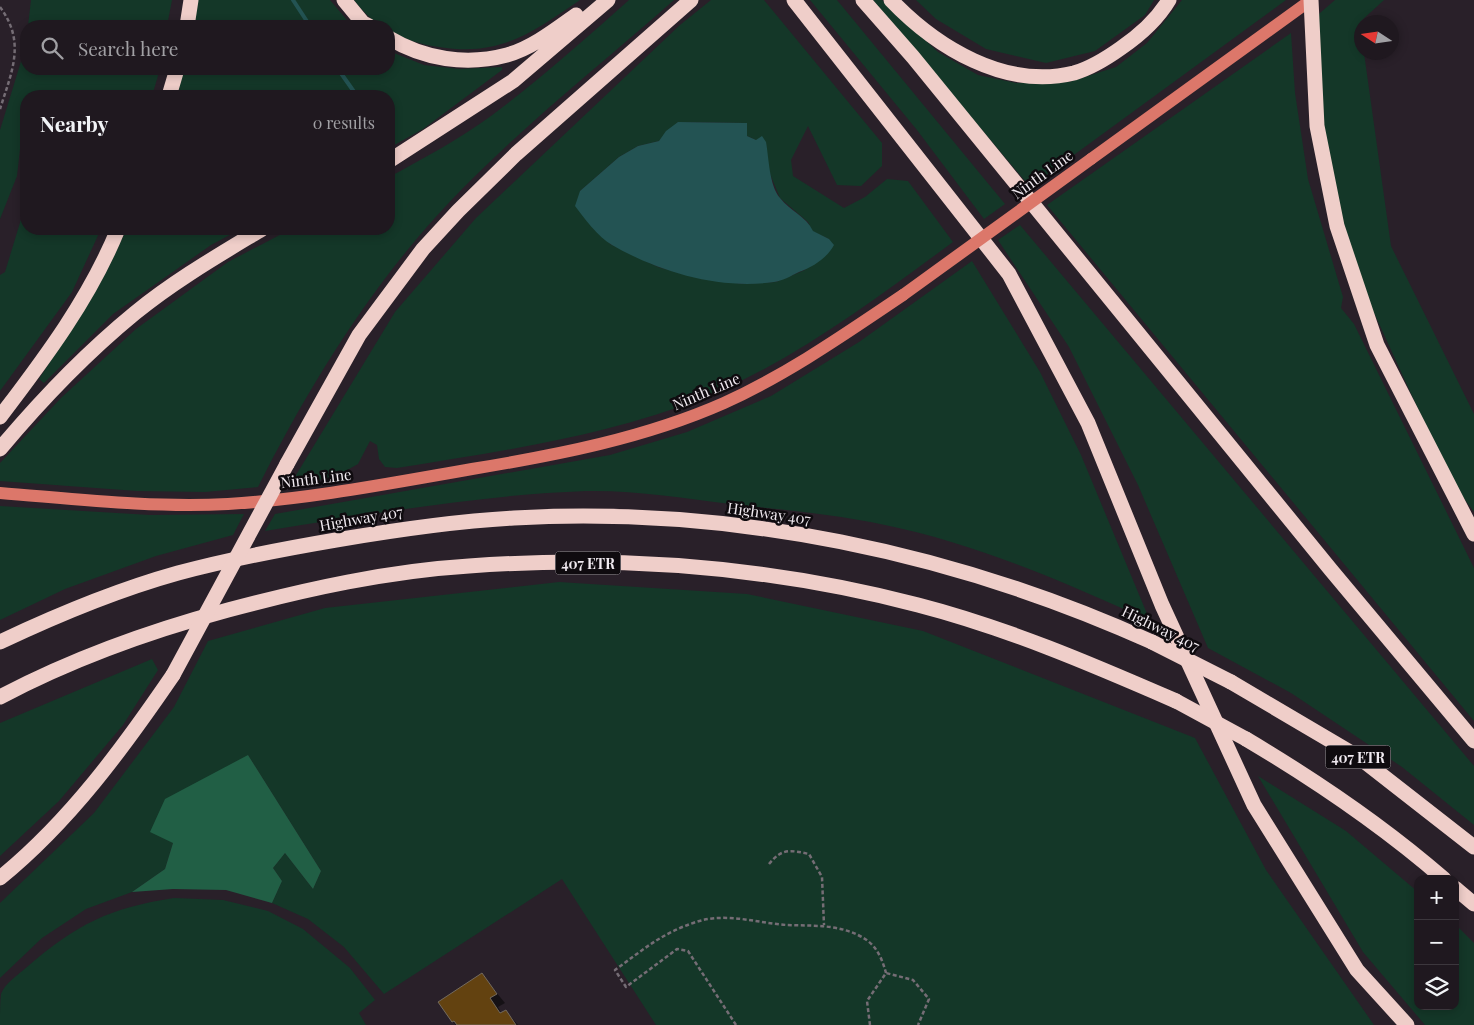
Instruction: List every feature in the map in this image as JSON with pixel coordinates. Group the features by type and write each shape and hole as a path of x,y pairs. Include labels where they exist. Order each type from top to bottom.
{"highway":[{"path":"188,20 191,0"},
{"path":"344,0 361,20"},
{"path":"395,41 408,49 439,59 466,59 507,55 543,39 598,0"},
{"path":"395,157 512,81 608,0"},
{"path":"0,878 18,863 62,819 110,764 173,675 286,464 359,335 423,249 458,210 516,154 691,0"},
{"path":"794,0 1009,274 1088,423 1162,605 1254,805 1357,970 1407,1025"},
{"path":"862,0 913,57 1331,570 1474,741"},
{"path":"891,0 948,48 982,64 1012,73 1043,75 1074,72 1105,60 1140,36 1169,0"},
{"path":"1311,0 1317,126 1337,226 1377,345 1474,534"},
{"path":"171,90 175,75"},
{"path":"0,417 63,331 87,291 115,235"},
{"path":"0,448 45,396 135,313 206,263 252,235"},
{"name":"Highway 407","path":"0,642 104,599 176,574 271,552 417,527 514,518 605,516 703,522 793,533 903,554 996,580 1090,614 1152,642 1280,709 1360,758 1474,847"},
{"name":"407 ETR","path":"0,697 86,656 186,622 292,593 374,578 468,566 620,562 724,569 821,583 918,605 994,628 1069,654 1176,701 1246,739 1291,766 1340,800 1421,858 1440,875"},
{"path":"1459,891 1474,904"}],"main road":[{"name":"Ninth Line","path":"0,494 177,505 228,504 315,496 497,465 588,447 668,424 724,403 795,367 904,296 1311,0"}],"path":[{"path":"0,8 8,18 16,42 11,73 0,109"},
{"path":"769,864 778,853 792,850 809,854 822,877 824,924"},
{"path":"736,1025 688,951 677,949 626,987 615,970 660,936 698,921 742,917 785,924 824,924 858,935 880,953 886,973"},
{"path":"870,1025 867,1001 886,973"},
{"path":"886,973 913,980 930,999 918,1025"}],"shaded area":[{"path":"31,0 172,0 168,20 29,20"},
{"path":"197,0 330,0 347,20 194,20"},
{"path":"354,0 580,0 546,23 514,40 480,49 439,47 413,41 395,33 395,20 374,20"},
{"path":"629,0 674,0 510,143 478,173 419,236 373,295 331,357 293,421 258,487 205,492 137,491 0,481 0,463 61,398 136,329 228,262 280,235 395,235 395,174 466,133 491,116 578,45"},
{"path":"711,0 764,0 882,143 882,166 861,186 837,185 808,126 791,160 793,176 844,208 865,197 887,179 908,181 953,242 863,307 801,348 737,383 666,412 590,433 552,441 397,468 385,467 379,459 377,445 370,441 358,464 335,477 290,485 395,312 476,218 680,25","holes":["678,122 747,123 747,136 756,140 780,198 808,222 812,231 829,239 805,270 776,282 742,284 690,276 658,267 610,244 580,191 619,157 638,146 659,141"]},
{"path":"810,0 837,0 1005,204 984,219 917,130"},
{"path":"873,0 882,0 938,52 978,75 1016,83 1069,82 1116,67 1147,43 1182,0 1286,0 1030,187"},
{"path":"916,0 1154,0 1145,15 1095,51 1046,63 986,49 936,19"},
{"path":"1335,0 1384,0 1368,15 1354,15 1354,60 1365,60 1391,246 1474,414 1474,512 1451,481 1354,269 1323,157 1313,19"},
{"path":"1291,33 1295,93 1308,179 1343,297 1341,308 1354,324 1474,568 1474,721 1047,205"},
{"path":"395,53 424,65 459,69 502,67 502,70 423,129 395,145 395,90 179,90 182,75 395,75"},
{"path":"20,65 20,75 158,75 154,90 20,90 20,149 17,176 0,219 0,130"},
{"path":"678,122 747,123 747,136 756,140 762,136 766,142 776,193 784,203 806,221 813,231 829,239 834,245 828,254 809,268 780,281 753,284 733,283 690,277 670,271 630,255 602,237 575,206 580,191 619,157 638,146 659,141 666,131"},
{"path":"20,223 20,235 98,235 72,292 0,391 0,275 5,272"},
{"path":"1020,225 1474,766 1474,825 1402,767 1291,693 1208,648 1138,485 1069,347 998,240"},
{"path":"124,235 230,235 211,245 113,314 44,383 39,379 99,285"},
{"path":"972,261 1040,372 1081,455 1150,621 1053,578 987,553 919,533 847,518 659,495 586,491 546,493 425,506 265,531 275,514 610,455 687,432 771,396 859,342"},
{"path":"0,506 150,515 244,514 233,535 156,556 65,589 0,620"},
{"path":"559,582 747,594 923,631 1195,738 1266,870 1374,1025 656,1025 562,879 384,994 344,947 308,919 272,903 282,881 273,868 285,853 313,889 321,871 248,755 173,843 165,869 132,892 86,909 42,938 0,978 0,903 94,813 174,707 208,641 325,608"},
{"path":"152,659 158,670 123,725 59,801 0,856 0,723"},
{"path":"1258,776 1346,831 1414,889 1414,1010 1459,1010 1459,928 1474,943 1474,1025 1425,1025 1363,952"},
{"path":"174,898 223,900 268,911 303,929 350,968 375,1000 359,1013 366,1025 0,1025 1,994 5,986 62,939 95,920 112,913 151,902"}],"green space":[{"path":"248,755 321,871 313,889 285,853 273,868 282,881 272,903 226,890 173,889 132,892 165,869 173,843 150,832 165,799"}],"building":[{"path":"482,973 497,994 490,998 500,1013 506,1010 516,1025 457,1025 454,1021 452,1022 438,1002"}],"waterway":[{"path":"293,0 306,20"},
{"path":"342,75 353,90"}]}
